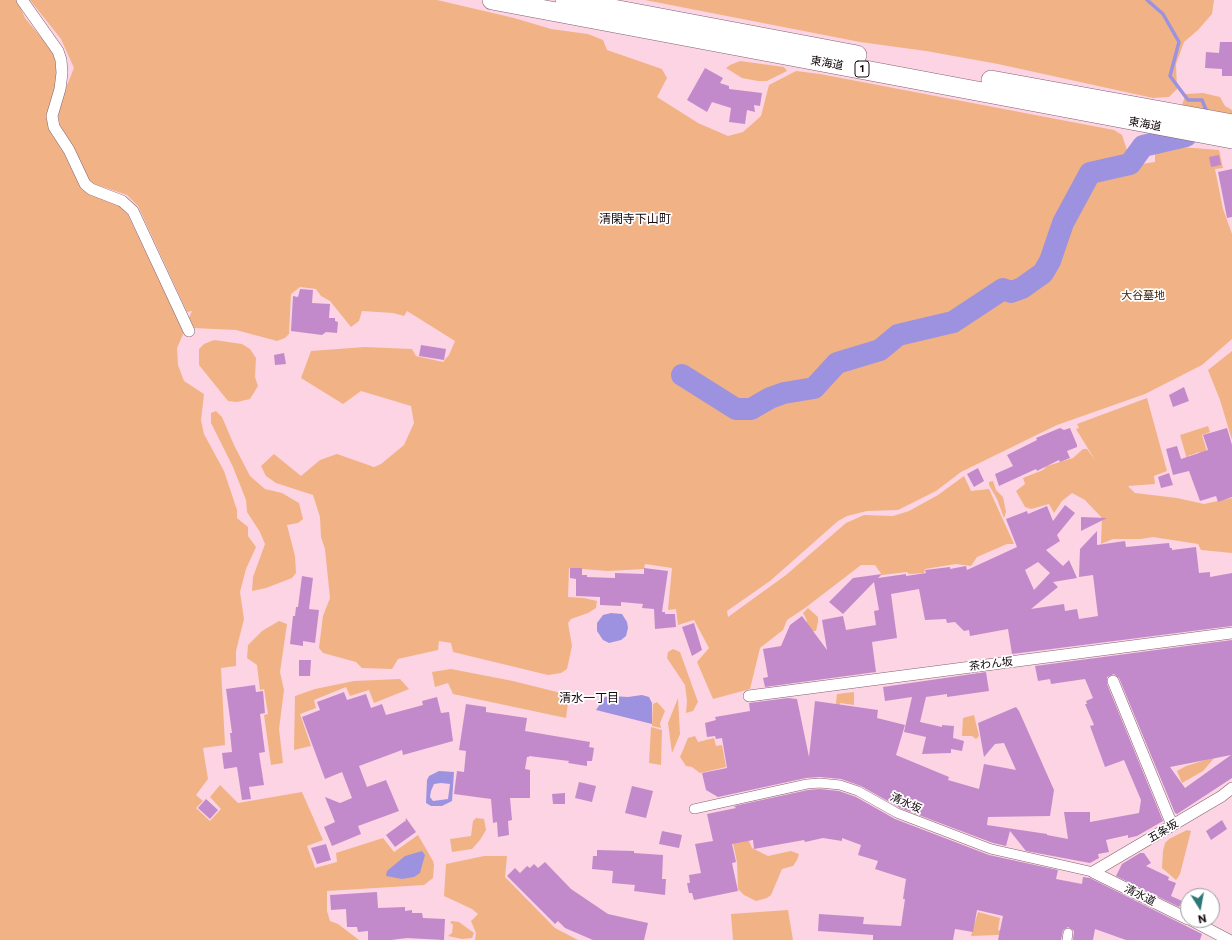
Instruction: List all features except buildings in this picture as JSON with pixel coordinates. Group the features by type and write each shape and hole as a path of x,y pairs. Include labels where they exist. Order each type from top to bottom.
{"highway":[{"name":"東海道","path":"492,0 1232,139"},
{"name":"東海道","path":"565,0 1232,124"}],"street":[{"path":"22,0 58,51 63,67 60,89 52,116 54,127 69,150 85,184 122,201 133,211 189,331"},
{"name":"茶わん坂","path":"750,696 1232,633"},
{"path":"1113,681 1172,825"},
{"name":"清水坂","path":"694,809 807,784 820,783 840,785 858,791 897,813 991,849 1080,873 1093,872"},
{"name":"五条坂","path":"1093,872 1232,788"},
{"name":"清水道","path":"1093,872 1180,914"},
{"path":"1206,928 1229,940"}],"green space":[{"path":"0,0 17,0 25,18 54,53 57,67 57,89 46,115 50,130 63,151 82,189 116,203 128,215 184,332 177,348 178,365 184,381 204,394 201,420 204,434 224,471 237,510 237,518 248,527 248,536 256,547 246,569 240,592 244,619 236,651 236,666 221,668 225,745 203,748 208,779 196,795 203,801 196,808 210,821 221,809 210,797 220,785 238,803 302,792 323,840 307,846 315,868 337,862 336,853 383,838 394,852 418,835 434,865 433,878 424,885 327,891 327,911 330,921 338,924 359,940 0,940"},
{"name":"大谷墓地","path":"30,0 437,0 514,18 551,29 588,34 603,40 607,50 662,69 667,78 657,97 698,123 728,136 743,132 761,116 769,85 796,71 820,74 1114,130 1122,135 1128,153 1125,163 1120,167 1155,162 1155,145 1219,150 1223,168 1215,169 1223,209 1232,234 1232,339 1202,365 1145,394 1057,425 961,472 936,491 898,510 867,511 847,516 838,521 770,581 727,611 728,617 786,575 846,523 864,515 893,516 909,511 938,495 964,476 971,491 989,489 1014,544 1007,544 977,557 971,566 956,564 925,569 924,573 909,574 907,572 882,575 875,565 861,565 787,620 783,630 760,648 750,689 713,699 697,662 709,648 694,620 678,625 676,609 668,610 672,568 645,564 644,569 608,571 569,568 568,597 597,601 596,608 588,613 571,619 568,623 572,646 567,669 561,673 548,675 453,652 451,643 439,641 438,650 398,659 392,669 362,668 356,662 323,653 319,648 323,616 330,598 325,549 321,537 320,517 313,495 276,483 266,476 261,466 274,454 301,476 320,460 337,454 374,467 381,464 404,445 414,423 411,406 361,391 343,404 301,378 311,351 365,347 412,349 416,356 443,362 449,355 455,341 407,311 404,316 393,313 362,311 359,321 351,327 330,301 321,296 316,289 300,287 291,294 289,334 285,338 277,341 236,330 194,328 189,318 192,311 187,312 138,206 127,195 94,184 87,178 60,126 58,116 65,90 74,68 61,39"},
{"path":"645,0 1214,0 1212,14 1198,30 1184,42 1176,64 1177,89 1169,97 1153,98 998,64 926,51 860,42"},
{"path":"740,61 784,67 787,71 767,81 742,78 726,68"},
{"path":"1203,93 1220,97 1225,106 1232,110 1232,114 1182,105 1186,94"},
{"path":"214,340 242,344 250,349 256,358 255,377 258,386 250,399 237,402 228,401 199,365 199,349 204,344"},
{"path":"1232,351 1232,440 1220,400 1208,370"},
{"path":"1147,398 1167,471 1154,476 1155,484 1128,486 1135,493 1177,498 1204,504 1232,498 1232,553 1201,550 1198,544 1153,537 1141,539 1113,539 1101,544 1102,518 1085,500 1072,493 1062,501 1054,513 1049,504 1031,509 1025,507 1016,491 1025,484 1023,478 1043,470 1047,466 1073,458 1083,449 1087,449 1095,460 1076,429 1079,428 1077,424"},
{"path":"216,411 222,417 250,476 265,489 282,493 299,503 303,519 298,523 287,525 295,556 296,573 292,578 266,588 252,591 253,577 265,544 260,532 247,512 246,500 233,467 211,423 211,413"},
{"path":"1208,426 1210,432 1202,435 1208,455 1200,455 1199,452 1188,456 1189,459 1187,459 1180,435"},
{"path":"993,481 996,490 1003,497 1006,512 1004,518 997,499 989,485 989,482"},
{"path":"808,608 818,617 816,631 804,632 803,626 807,621 803,613"},
{"path":"279,621 287,624 280,672 284,690 279,729 283,763 271,765 264,715 268,714 264,689 260,690 257,665 247,658 248,645 262,631"},
{"path":"673,649 680,652 698,702 693,711 686,713 687,701 685,685 667,658 668,652"},
{"path":"451,669 513,681 569,695 566,718 453,694 448,683 435,687 432,672"},
{"path":"400,679 409,689 374,703 369,690 350,696 346,687 314,700 316,708 300,714 311,746 294,750 295,696 315,689 354,681"},
{"path":"854,692 854,705 840,703 839,712 835,711 837,694"},
{"path":"678,698 680,734 672,753 668,723"},
{"path":"657,702 665,711 660,723 661,728 652,726 653,704"},
{"path":"974,715 979,736 976,739 972,736 962,736 963,718"},
{"path":"651,727 662,730 661,765 649,763"},
{"path":"695,736 698,742 714,738 716,746 722,745 726,767 700,773 692,767 686,766 680,757 688,738"},
{"path":"1215,757 1203,771 1182,783 1177,771 1186,766"},
{"path":"476,818 484,819 486,830 480,840 472,849 452,852 450,839 471,836 473,821"},
{"path":"1187,830 1191,831 1180,874 1176,880 1162,868 1163,851 1165,843 1169,839"},
{"path":"731,834 749,841 752,848 768,856 791,851 799,854 793,866 782,869 771,895 767,898 756,901 744,895 738,889 737,862"},
{"path":"484,856 507,856 505,877 555,928 578,940 475,940 476,933 471,921 478,914 472,909 444,896 446,864"},
{"path":"788,910 793,940 733,940 731,914"},
{"path":"978,912 1000,918 998,930 1019,934 971,936"},
{"path":"450,922 459,922 474,933 472,938 462,939 448,936 452,933 453,925"}],"shaded area":[{"path":"611,613 622,614 627,622 628,628 626,636 621,640 609,643 603,640 597,631 597,623 603,615"},
{"path":"642,695 649,697 652,703 652,724 596,710 605,697 628,697"},
{"path":"439,771 454,772 452,801 442,806 431,806 426,803 427,780 429,776","holes":["434,784 450,784 448,799 433,801 430,797"]},
{"path":"422,851 425,855 420,873 414,877 402,879 386,876 387,871 405,856"}],"waterway":[{"path":"1147,0 1163,14 1179,42 1170,76 1188,100 1202,100 1207,112 1210,112"},
{"path":"682,375 736,409 751,409 770,398 784,393 814,388 837,363 880,350 898,335 953,322 1003,289 1011,292 1022,288 1043,273 1050,261 1063,223 1090,173 1130,164 1143,146 1186,136 1199,121"}],"district":[{"name":"清閑寺下山町","path":"635,219"},
{"name":"清水一丁目","path":"589,698"}]}
